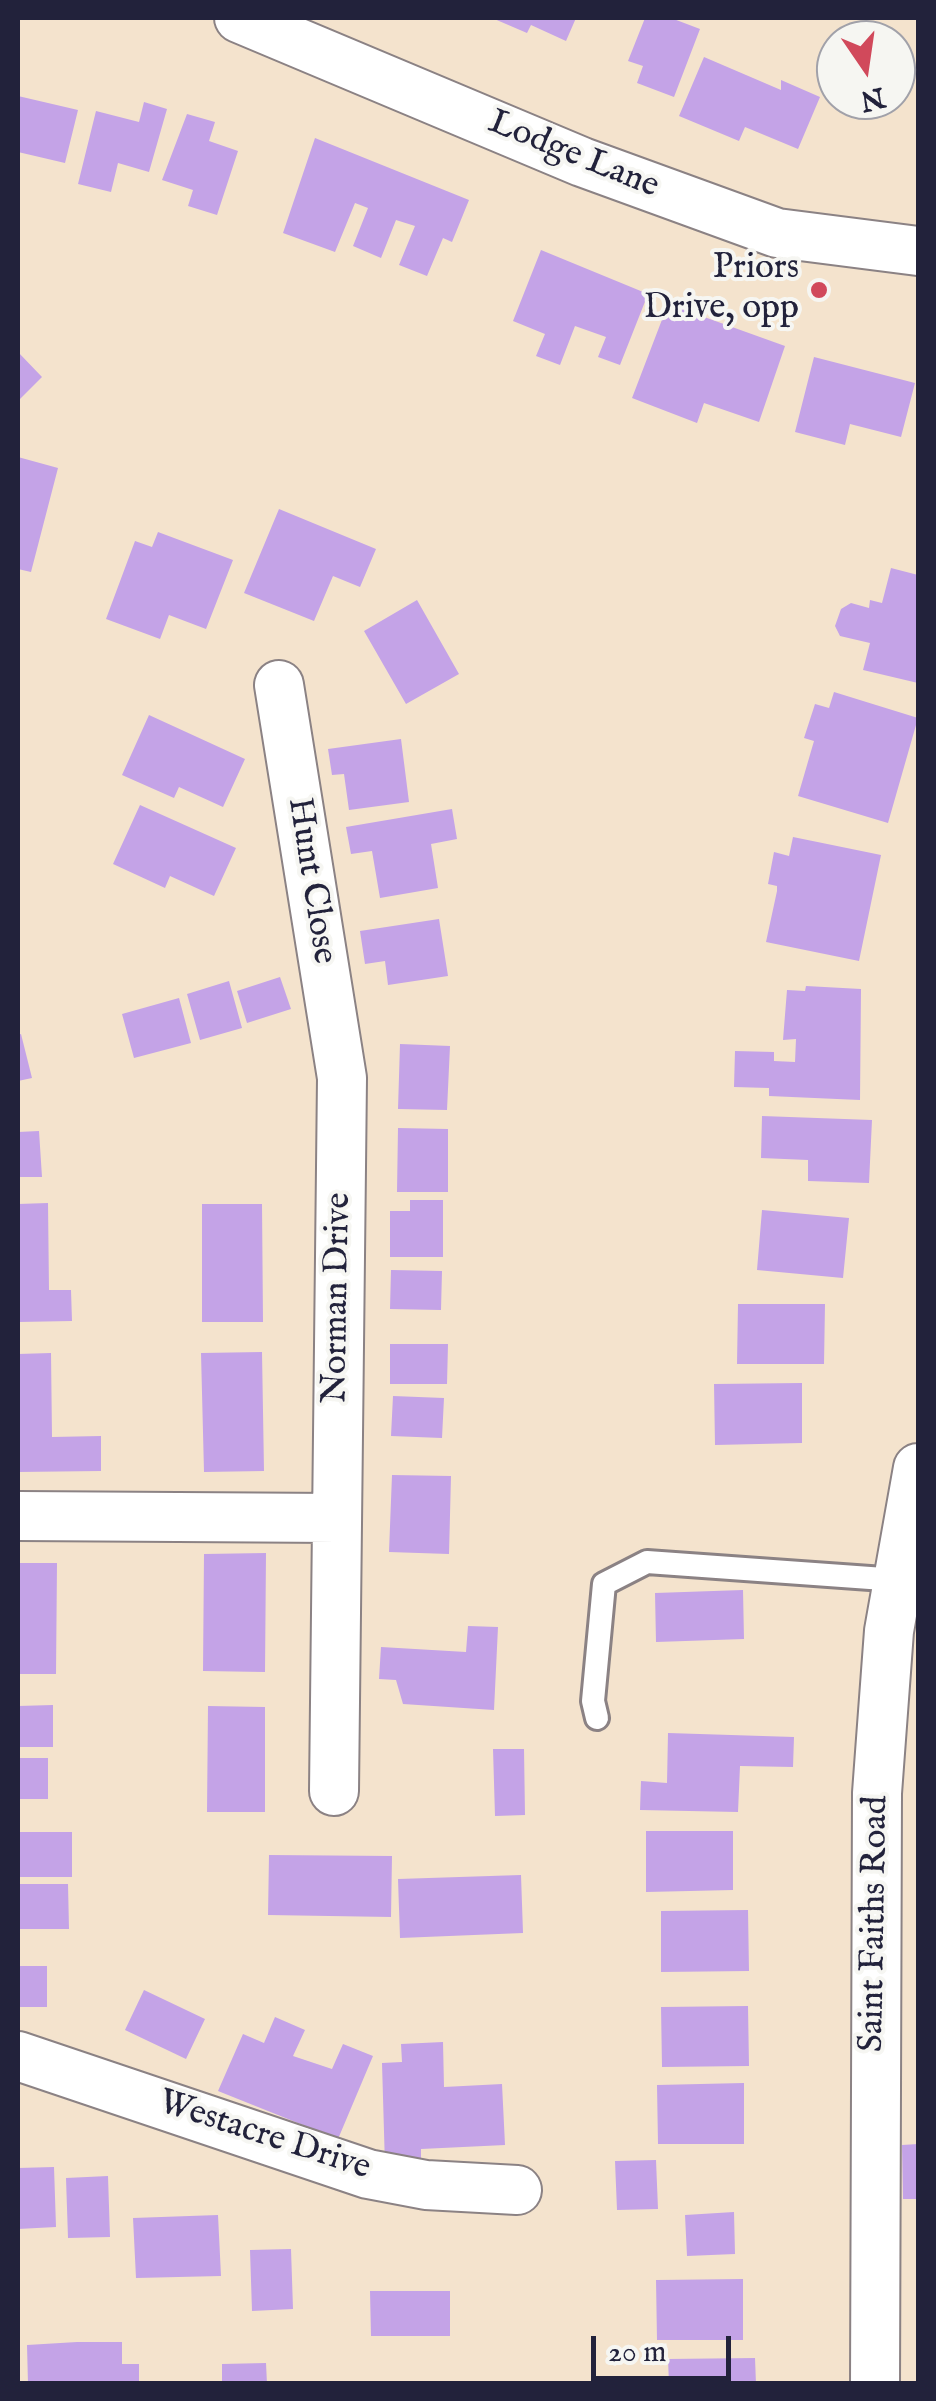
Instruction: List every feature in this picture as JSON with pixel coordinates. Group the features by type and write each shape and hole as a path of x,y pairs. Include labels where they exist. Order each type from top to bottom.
{"street":[{"name":"Lodge Lane","path":"239,18 582,162 776,233 918,251"},
{"name":"Hunt Close","path":"279,684 342,1078"},
{"name":"Norman Drive","path":"334,1791 342,1078"},
{"name":"Saint Faiths Road","path":"875,2384 877,1793 889,1632 918,1468"},
{"path":"18,1516 337,1518"},
{"name":"Westacre Drive","path":"18,2056 368,2174 426,2185 516,2190"}],"lane":[{"path":"597,1718 593,1702 604,1584 647,1562 898,1580"}],"building":[{"path":"492,18 576,18 566,41 531,25 527,33"},
{"path":"645,18 671,18 700,29 674,97 637,83 643,66 628,61"},
{"path":"704,57 781,90 781,80 816,95 816,106 798,149 745,127 739,141 679,116"},
{"path":"18,96 78,110 65,163 18,152"},
{"path":"144,102 167,109 149,172 118,163 111,192 78,184 96,111 139,122"},
{"path":"187,114 215,122 209,141 238,151 217,215 188,206 193,190 162,180"},
{"path":"315,138 469,200 452,242 443,238 427,276 399,265 415,226 396,220 381,258 353,246 368,208 355,203 335,252 283,233"},
{"path":"541,250 648,294 620,365 598,357 606,337 575,326 560,365 536,356 545,334 513,321"},
{"path":"668,304 785,346 759,422 704,403 697,423 632,398"},
{"path":"18,352 42,377 18,401"},
{"path":"814,357 915,383 901,437 850,424 845,445 795,432"},
{"path":"18,457 58,468 31,572 18,569"},
{"path":"279,509 376,549 360,587 333,576 314,621 244,593"},
{"path":"158,532 233,560 206,629 169,615 160,639 106,619 135,541 152,547"},
{"path":"891,568 918,575 918,683 863,670 870,643 840,636 835,626 841,609 851,603 869,608 870,600 882,603"},
{"path":"417,600 459,674 406,704 364,631"},
{"path":"834,692 918,718 888,823 798,796 814,741 804,738 815,704 829,708"},
{"path":"149,715 245,759 223,807 179,787 174,798 122,775"},
{"path":"401,739 409,802 349,810 344,774 332,775 328,749"},
{"path":"140,805 236,848 214,896 170,876 165,888 113,864"},
{"path":"452,809 457,839 431,844 438,888 380,898 372,851 351,854 346,827"},
{"path":"793,837 881,855 859,961 766,942 777,891 777,886 768,884 774,852 789,856"},
{"path":"439,919 448,976 388,985 385,961 365,964 360,931"},
{"path":"280,977 291,1009 247,1023 237,991"},
{"path":"229,981 242,1028 200,1040 187,994"},
{"path":"806,986 861,989 860,1100 769,1096 769,1088 734,1087 735,1051 774,1052 774,1061 795,1062 796,1039 783,1040 787,990 805,991"},
{"path":"179,998 191,1043 134,1058 122,1014"},
{"path":"21,1034 32,1078 18,1081 18,1035"},
{"path":"400,1044 450,1046 447,1110 398,1109"},
{"path":"762,1116 872,1120 869,1183 808,1181 808,1160 761,1158"},
{"path":"398,1128 448,1129 448,1192 397,1192"},
{"path":"39,1131 42,1177 18,1177 18,1132"},
{"path":"410,1200 443,1200 443,1257 390,1257 390,1211 410,1211"},
{"path":"48,1203 49,1290 71,1290 72,1321 18,1322 18,1204"},
{"path":"202,1204 262,1204 263,1322 202,1322"},
{"path":"762,1210 849,1218 843,1278 757,1270"},
{"path":"391,1270 442,1271 441,1310 390,1309"},
{"path":"738,1304 825,1304 824,1364 737,1364"},
{"path":"390,1344 448,1344 447,1384 390,1384"},
{"path":"262,1352 264,1471 204,1472 201,1353"},
{"path":"51,1353 52,1437 101,1436 101,1471 18,1472 18,1354"},
{"path":"802,1383 802,1443 715,1445 714,1384"},
{"path":"393,1396 444,1398 442,1438 391,1436"},
{"path":"392,1475 451,1476 449,1554 389,1552"},
{"path":"266,1553 265,1672 203,1671 204,1554"},
{"path":"18,1563 57,1563 56,1674 18,1674"},
{"path":"743,1590 744,1639 656,1642 655,1593"},
{"path":"468,1626 498,1627 494,1710 403,1704 396,1680 379,1679 381,1647 466,1652"},
{"path":"53,1705 53,1747 18,1747 18,1706"},
{"path":"208,1706 265,1707 265,1812 207,1812"},
{"path":"668,1733 794,1737 793,1767 740,1766 738,1812 640,1810 641,1781 667,1783"},
{"path":"493,1749 524,1749 525,1815 495,1816"},
{"path":"18,1758 48,1758 48,1799 18,1799"},
{"path":"646,1831 733,1831 733,1890 646,1892"},
{"path":"18,1832 72,1832 72,1877 18,1877"},
{"path":"269,1855 392,1856 391,1917 268,1915"},
{"path":"521,1875 523,1933 400,1938 398,1879"},
{"path":"18,1884 68,1884 69,1929 18,1929"},
{"path":"748,1910 749,1971 661,1972 661,1911"},
{"path":"18,1966 47,1966 47,2007 18,2007"},
{"path":"144,1990 205,2019 186,2059 125,2030"},
{"path":"748,2006 749,2066 662,2067 661,2007"},
{"path":"275,2017 305,2030 293,2056 332,2069 343,2044 373,2056 338,2139 218,2091 243,2034 264,2043"},
{"path":"443,2042 444,2087 502,2084 505,2145 421,2149 421,2165 385,2166 382,2063 402,2062 401,2044"},
{"path":"744,2083 744,2144 658,2144 657,2085"},
{"path":"918,2144 918,2199 903,2199 902,2145"},
{"path":"656,2160 658,2209 617,2210 615,2161"},
{"path":"54,2167 56,2227 18,2229 18,2168"},
{"path":"108,2176 110,2237 68,2238 66,2178"},
{"path":"734,2212 735,2254 687,2256 685,2215"},
{"path":"218,2215 221,2276 136,2278 133,2218"},
{"path":"291,2249 293,2309 252,2311 250,2250"},
{"path":"743,2279 743,2340 657,2340 656,2280"},
{"path":"370,2291 450,2291 450,2336 371,2336"},
{"path":"122,2342 122,2364 139,2364 139,2384 28,2384 27,2345"},
{"path":"755,2358 756,2384 669,2384 668,2359"},
{"path":"266,2363 267,2384 222,2384 222,2364"}],"place":[{"name":"Priors Drive, opp","path":"819,290"}]}
